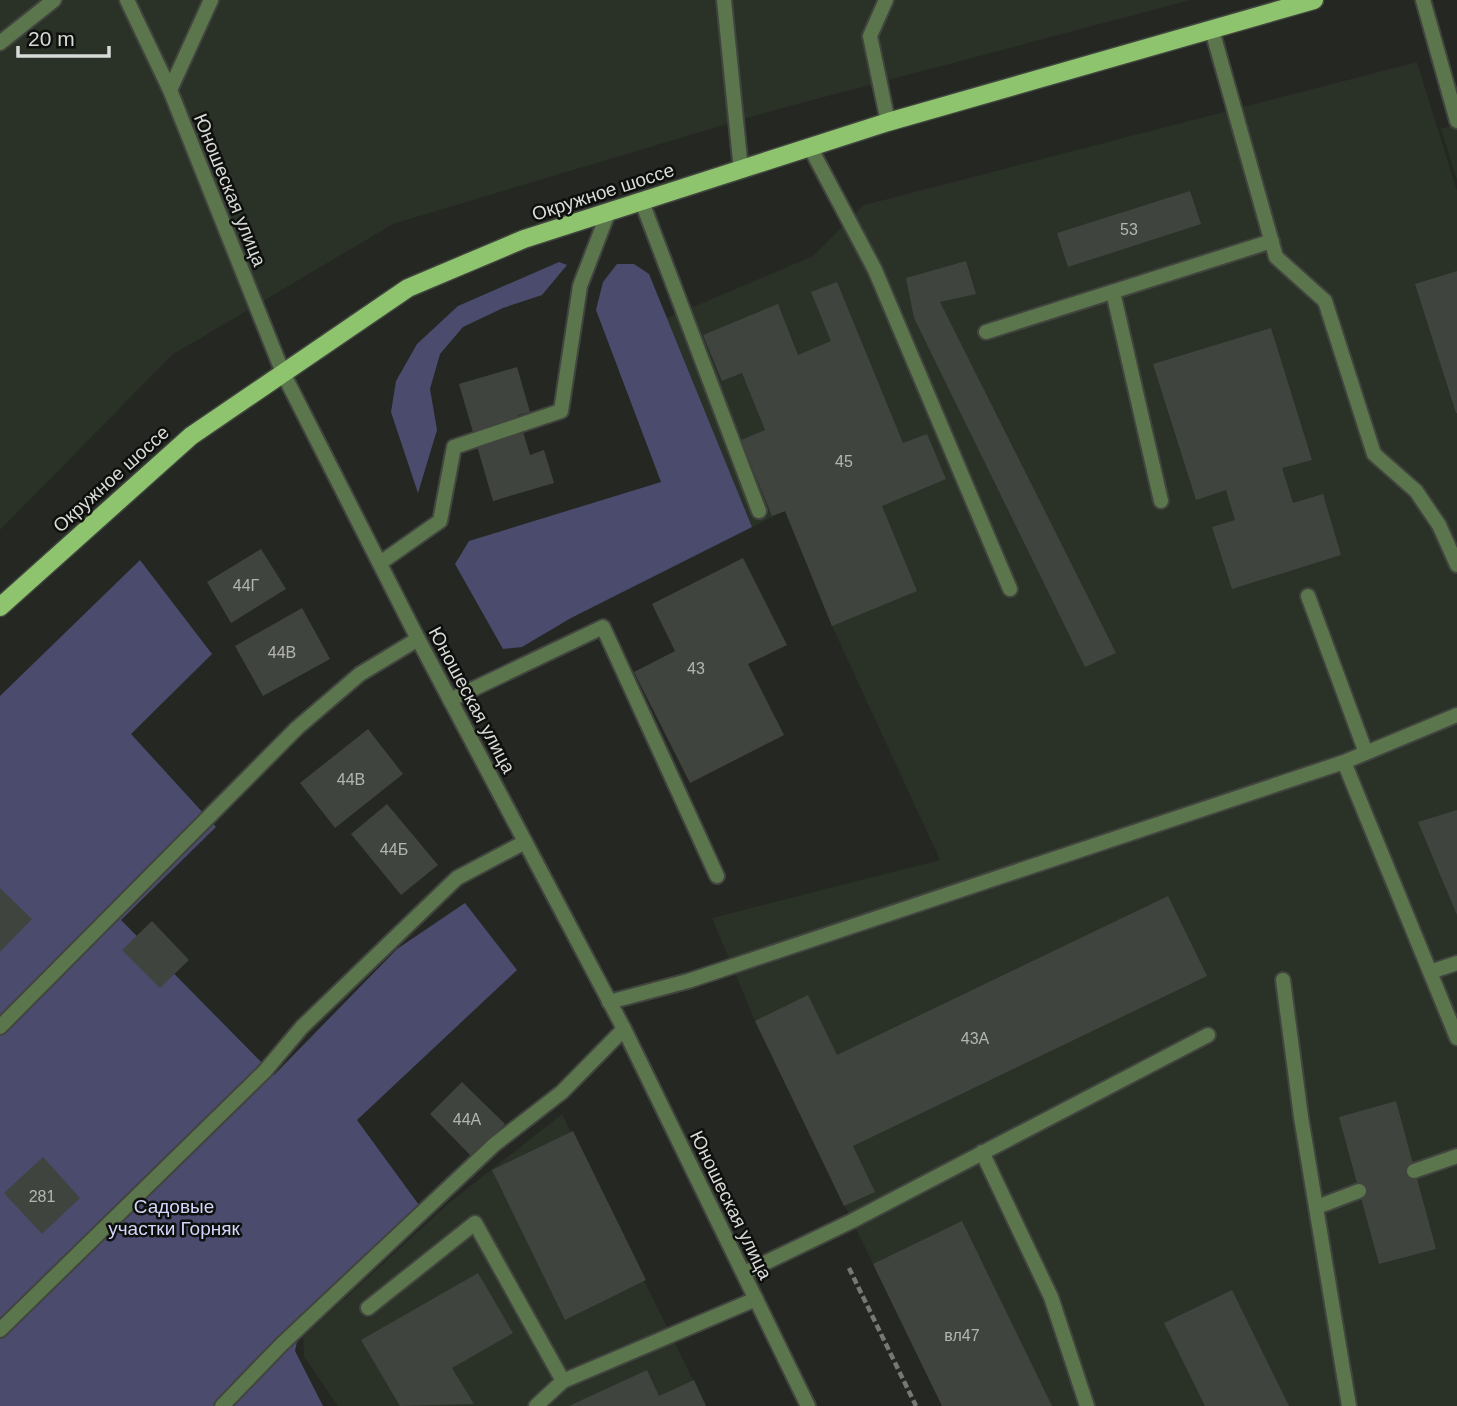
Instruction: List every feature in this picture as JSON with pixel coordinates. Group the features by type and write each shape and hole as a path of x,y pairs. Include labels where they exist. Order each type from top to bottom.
{"main road":[{"name":"Окружное шоссе","path":"0,607 191,436 408,288 524,239 888,122 1314,0"}],"street":[{"path":"0,44 54,0"},
{"name":"Юношеская улица","path":"127,0 170,90 283,373 418,639 624,1029 808,1406"},
{"path":"170,90 211,0"},
{"path":"724,0 741,170"},
{"path":"886,0 870,36 888,122"},
{"path":"1423,0 1457,121"},
{"path":"1212,30 1276,257 1325,301 1374,454 1416,491 1439,525 1457,565"},
{"path":"810,147 875,270 1010,589"},
{"path":"642,202 759,511"},
{"path":"380,563 440,521 454,447 561,411 580,286 608,213"},
{"path":"986,332 1272,241"},
{"path":"1113,292 1160,501"},
{"path":"1308,596 1366,753"},
{"path":"450,700 603,627 717,876"},
{"path":"0,1027 297,728 360,674 418,639"},
{"path":"609,1002 688,981 1344,762 1457,715"},
{"path":"1344,762 1457,1038"},
{"path":"0,1330 265,1071 302,1027 457,877 525,842"},
{"path":"1430,972 1457,963"},
{"path":"1283,981 1301,1117 1349,1406"},
{"path":"222,1406 282,1344 495,1144 562,1092 624,1029"},
{"path":"744,1273 852,1221 1209,1035"},
{"path":"982,1152 1051,1297 1087,1406"},
{"path":"1414,1171 1457,1156"},
{"path":"1317,1207 1359,1191"},
{"path":"368,1308 475,1223 563,1381"},
{"path":"536,1406 563,1381 756,1299"}],"path":[{"path":"849,1268 916,1406"}],"shaded area":[{"path":"0,0 1191,0 764,113 393,224 172,355 0,530"},
{"path":"1417,62 1457,191 1457,1406 942,1406 755,1021 712,918 940,860 832,626 785,511 752,527 667,318 813,256 864,205"},
{"path":"1457,124 1457,180 1441,129"},
{"path":"562,1114 706,1406 338,1406 304,1357 303,1337 450,1202"}],"green space":[{"path":"559,262 567,265 542,295 503,308 463,327 440,354 430,389 437,430 418,493 391,412 396,381 417,344 458,306"},
{"path":"617,264 634,264 649,274 752,527 571,618 522,647 503,649 455,564 469,541 661,482 596,310 603,282"},
{"name":"Садовые участки Горняк","path":"140,560 212,654 131,734 216,827 121,920 274,1075 397,949 465,903 517,970 357,1120 419,1205 298,1337 295,1351 323,1406 0,1406 0,696"}],"building":[{"path":"1190,191 1201,224 1068,267 1057,233"},
{"path":"966,261 976,294 940,302 1116,653 1085,667 914,318 906,278"},
{"path":"1457,271 1457,413 1456,413 1415,284"},
{"path":"837,282 903,443 927,434 946,479 882,506 917,591 832,626 785,511 772,516 741,440 765,430 742,373 722,381 703,335 778,304 798,355 831,341 811,292"},
{"path":"1271,328 1312,460 1282,468 1293,503 1323,494 1341,555 1232,589 1212,527 1235,520 1226,490 1196,500 1153,364"},
{"path":"517,367 530,412 518,415 530,455 544,450 554,483 493,501 459,384"},
{"path":"261,549 286,589 231,623 207,582"},
{"path":"743,558 787,645 748,664 784,735 690,783 634,672 675,651 652,604"},
{"path":"302,608 330,659 263,696 235,646"},
{"path":"368,729 403,774 335,828 300,783"},
{"path":"387,804 438,865 401,895 351,834"},
{"path":"1457,810 1457,915 1418,822"},
{"path":"0,888 32,919 0,952"},
{"path":"1168,896 1207,976 853,1146 875,1192 844,1206 755,1021 808,995 837,1055"},
{"path":"152,921 189,960 160,988 122,950"},
{"path":"462,1082 505,1124 472,1157 430,1114"},
{"path":"1396,1101 1436,1249 1379,1264 1339,1117"},
{"path":"573,1131 646,1280 565,1320 492,1170"},
{"path":"43,1157 80,1198 42,1234 4,1193"},
{"path":"962,1221 1052,1406 942,1406 873,1264"},
{"path":"478,1273 513,1333 452,1368 474,1404 400,1406 361,1340"},
{"path":"1232,1290 1289,1406 1205,1406 1164,1323"},
{"path":"647,1370 659,1396 694,1380 706,1406 569,1406"}]}
